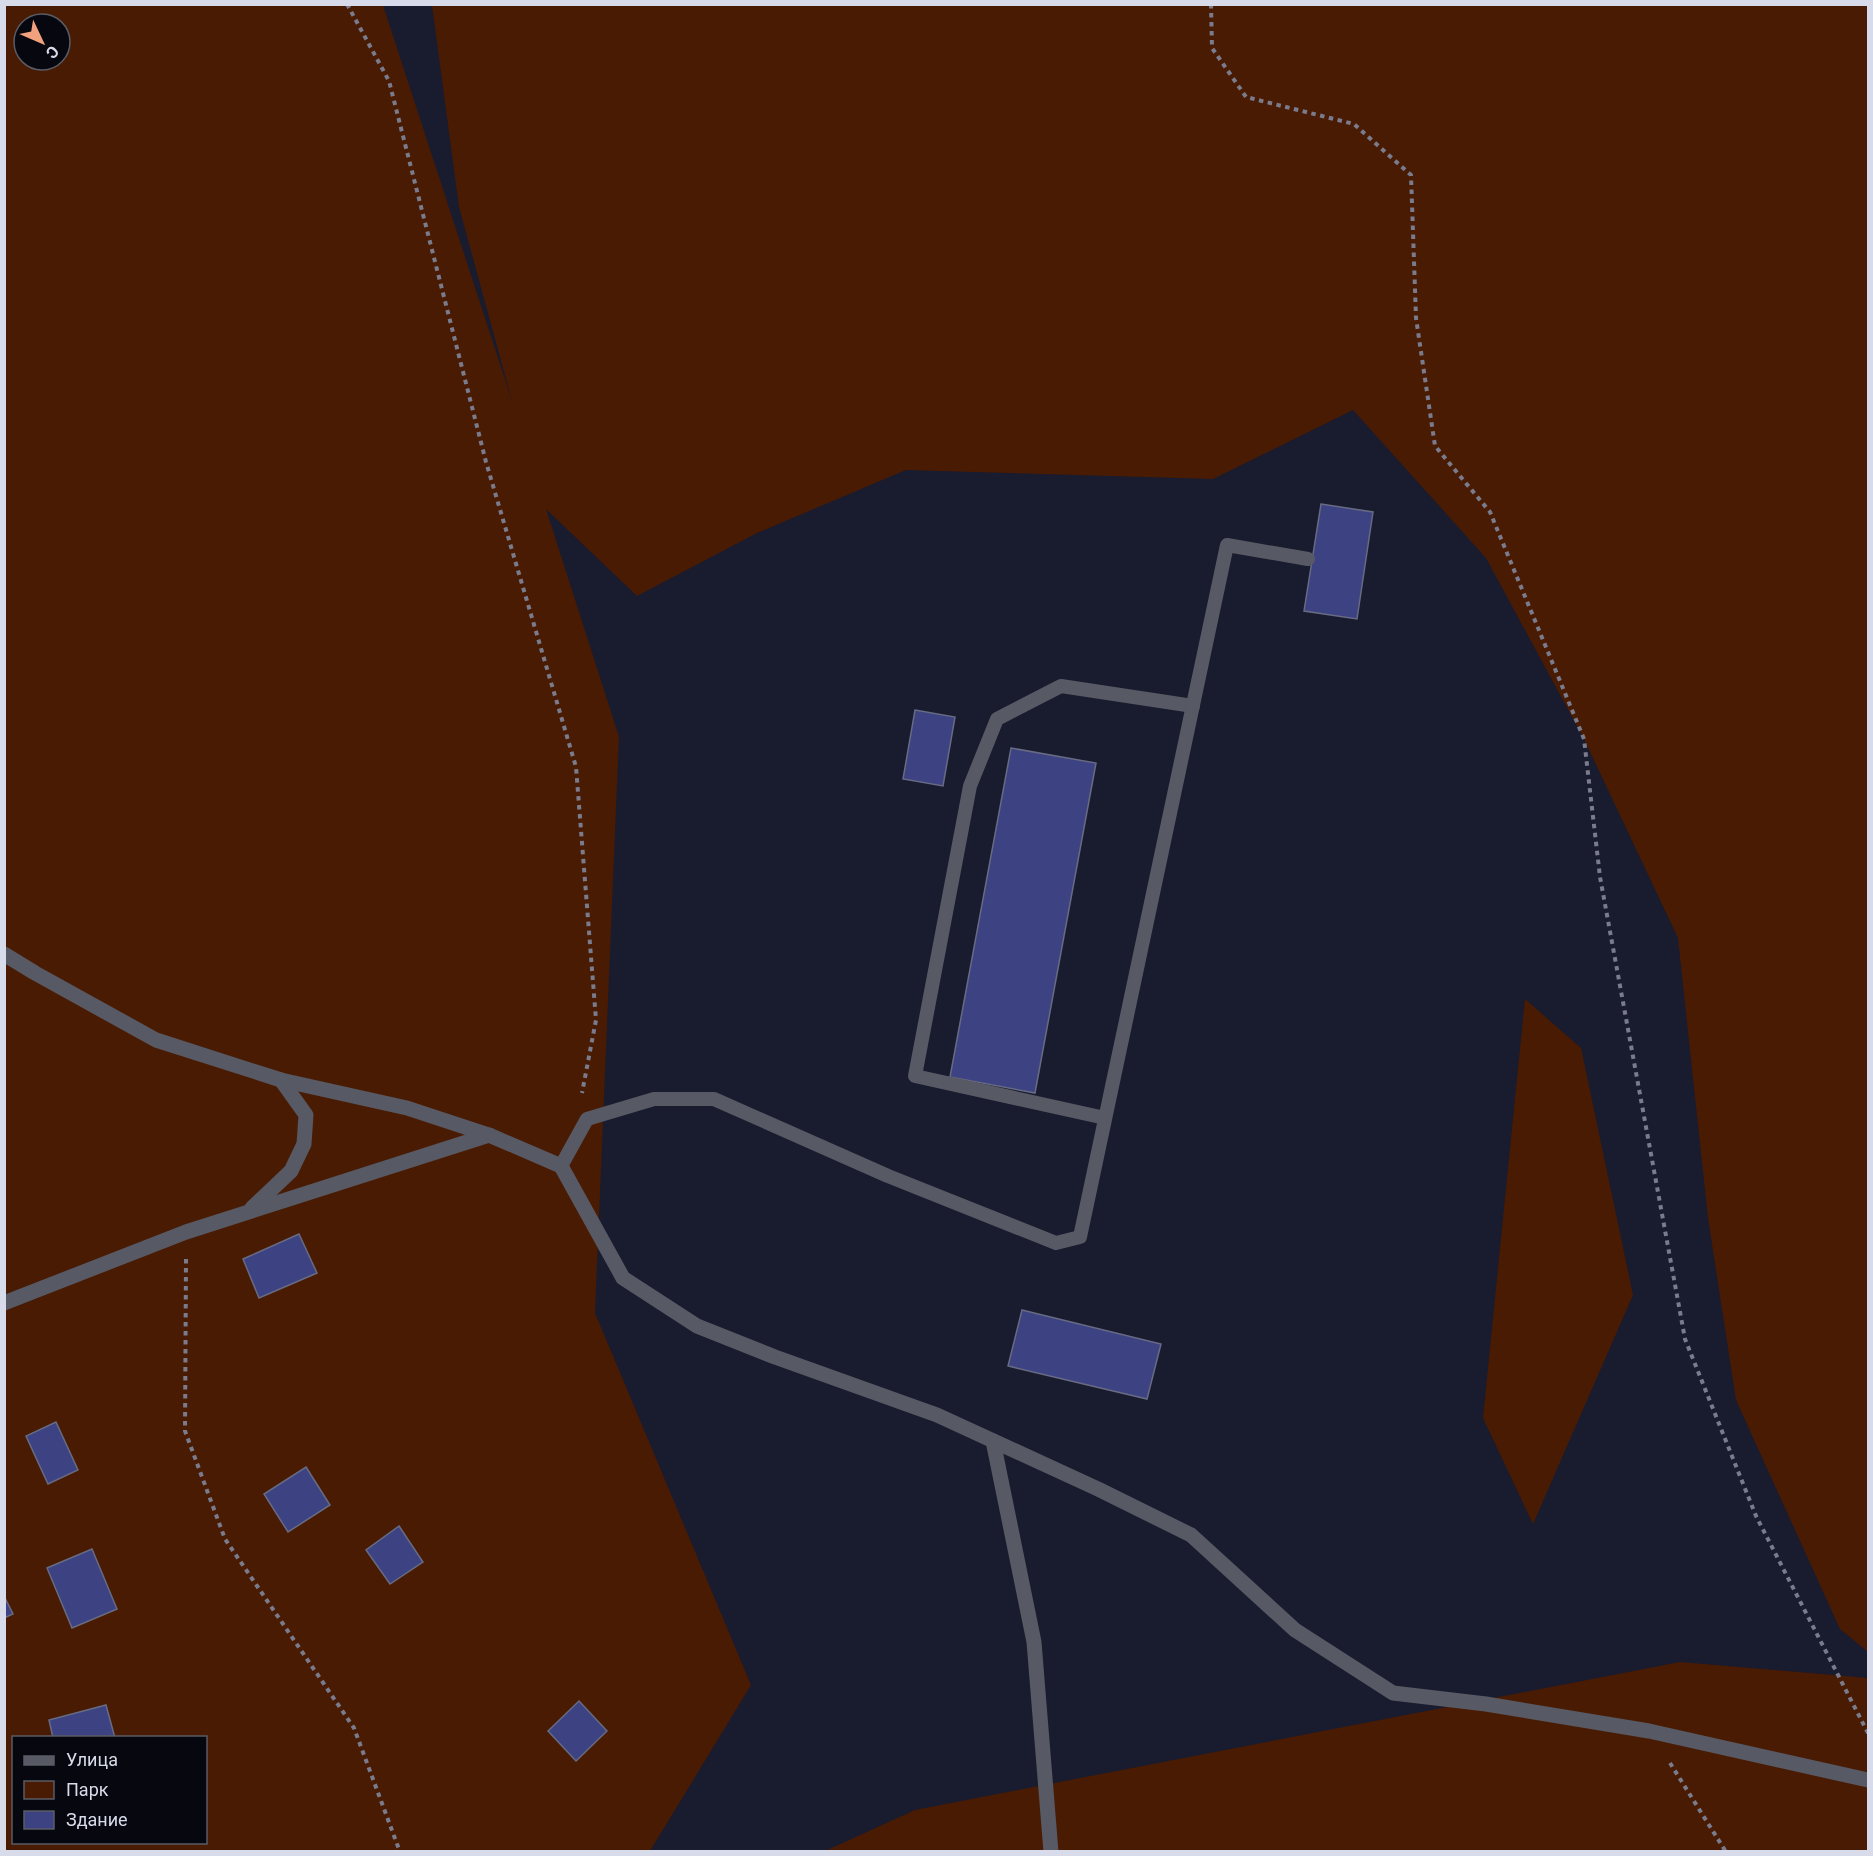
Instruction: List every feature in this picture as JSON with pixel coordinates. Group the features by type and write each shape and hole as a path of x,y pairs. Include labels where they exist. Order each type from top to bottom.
{"street":[{"path":"4,954 156,1040 281,1080 407,1108 489,1135 561,1166 623,1278 697,1326 775,1357 937,1414 1191,1535 1295,1630 1393,1693 1486,1704 1649,1731 1869,1780"},
{"path":"248,1212 291,1171 304,1144 306,1115 281,1080"},
{"path":"4,1303 186,1232 489,1135"},
{"path":"993,1441 1034,1642 1052,1851"}],"lane":[{"path":"561,1166 587,1119 654,1099 714,1099 888,1176 1056,1243 1080,1237 1227,545 1308,559"},
{"path":"1106,1118 915,1076 970,786 997,719 1061,686 1193,706"}],"path":[{"path":"347,4 389,81 486,462 576,767 596,1020 581,1096"},
{"path":"1211,4 1212,48 1246,97 1354,124 1412,175 1416,318 1435,446 1490,512 1584,739 1600,877 1685,1339 1756,1516 1869,1733"},
{"path":"186,1232 185,1431 225,1539 354,1728 400,1851"},
{"path":"1649,1731 1726,1851"}],"green space":[{"path":"5,5 383,5 512,401 459,207 432,5 1868,5 1868,1652 1840,1629 1736,1400 1708,1218 1678,938 1584,739 1486,558 1353,410 1213,479 906,470 757,533 637,596 546,509 619,737 595,1313 751,1685 650,1851 5,1852"},
{"path":"1525,999 1581,1048 1633,1295 1533,1524 1483,1418"},
{"path":"1680,1662 1868,1678 1868,1851 823,1852 915,1810"}],"building":[{"path":"1321,504 1373,512 1357,619 1304,611"},
{"path":"915,710 955,717 943,786 903,779"},
{"path":"1011,748 1096,763 1035,1093 950,1077"},
{"path":"299,1234 317,1273 259,1298 243,1259"},
{"path":"1022,1310 1161,1344 1147,1399 1008,1366"},
{"path":"56,1422 78,1470 48,1484 26,1436"},
{"path":"306,1467 330,1505 288,1532 264,1494"},
{"path":"399,1526 423,1562 390,1584 366,1550"},
{"path":"92,1549 117,1609 72,1628 47,1568"},
{"path":"4,1596 13,1614 4,1618"},
{"path":"579,1701 607,1731 576,1761 548,1731"},
{"path":"106,1705 114,1736 53,1736 49,1720"}]}
